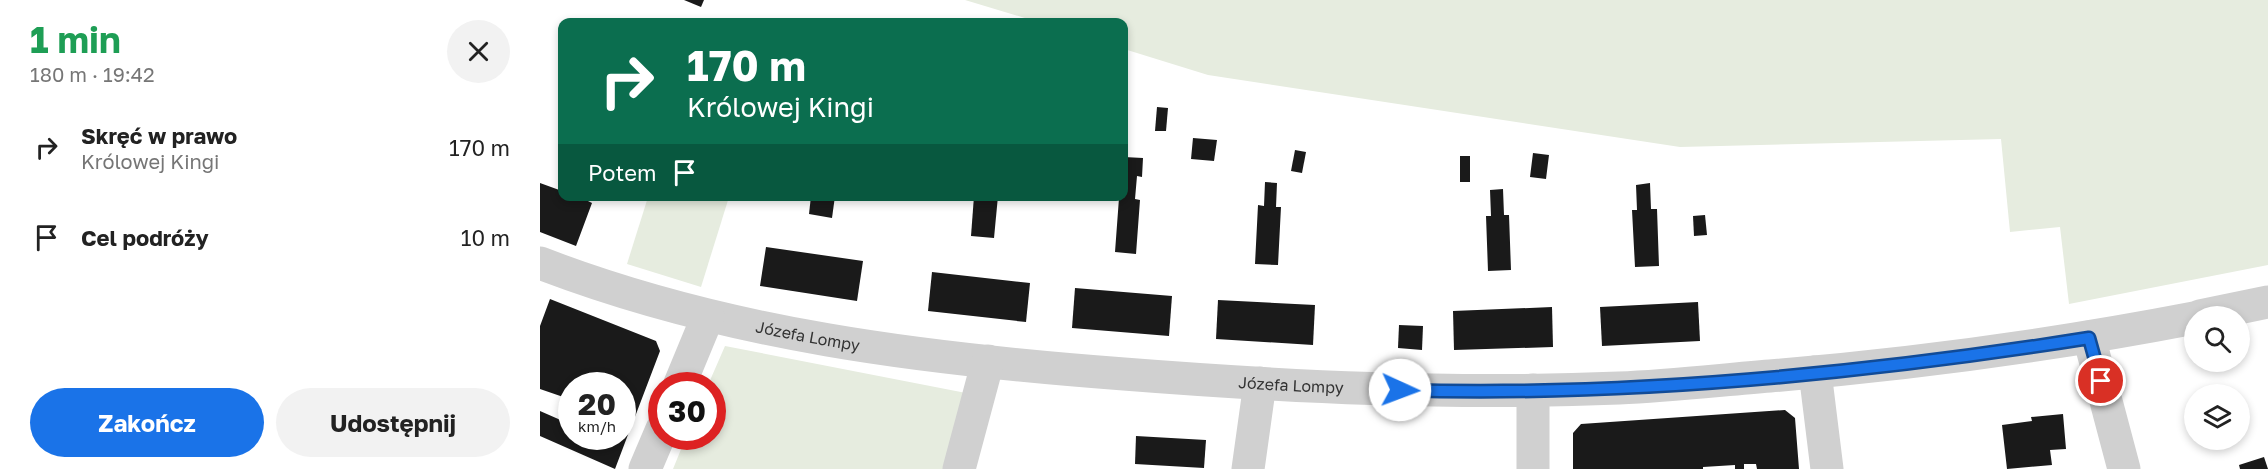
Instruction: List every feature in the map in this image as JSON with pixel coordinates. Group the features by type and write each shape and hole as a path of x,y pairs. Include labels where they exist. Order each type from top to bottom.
{"street":[{"name":"Józefa Lompy","path":"540,263 639,298 777,332 988,362 1260,383 1422,390 1623,388 1815,372 1944,359 2089,338 2184,320"},
{"path":"2249,306 2268,302"},
{"path":"685,372 708,316"},
{"path":"2089,338 2124,469"},
{"path":"959,469 988,362"},
{"path":"1815,372 1827,469"},
{"path":"1248,469 1260,383"},
{"path":"1533,390 1533,469"},
{"path":"645,469 653,450"}],"shaded area":[{"path":"965,0 2268,0 2268,265 2069,304 2060,227 2010,232 2001,139 1680,147 1208,75 1128,50 1128,18 1025,18"},
{"path":"647,201 728,201 701,287 627,264"},
{"path":"725,346 966,393 943,469 673,469 681,450 726,450 726,372 714,372"}],"building":[{"path":"684,0 704,0 701,7"},
{"path":"1157,107 1168,108 1166,131 1155,131"},
{"path":"1193,138 1217,140 1214,161 1191,159"},
{"path":"1295,150 1306,152 1302,173 1291,171"},
{"path":"1533,153 1549,155 1546,179 1530,177"},
{"path":"1460,156 1470,156 1470,182 1460,182"},
{"path":"1128,157 1143,158 1142,177 1137,176 1135,199 1140,200 1136,254 1115,252 1119,201 1128,201"},
{"path":"1265,182 1277,183 1276,207 1281,207 1278,265 1255,264 1258,205 1264,206"},
{"path":"540,183 558,190 558,201 592,203 576,246 540,232"},
{"path":"1650,183 1651,209 1657,209 1659,266 1635,267 1632,210 1637,210 1636,185"},
{"path":"1503,189 1504,215 1509,215 1511,270 1488,271 1486,216 1491,216 1490,190"},
{"path":"810,201 834,201 832,218 809,214"},
{"path":"974,201 998,201 994,238 971,236"},
{"path":"1705,215 1707,235 1694,236 1693,216"},
{"path":"766,247 863,261 857,301 760,286"},
{"path":"932,272 1030,283 1026,322 928,311"},
{"path":"1075,288 1172,296 1169,336 1072,328"},
{"path":"550,299 656,341 660,351 652,372 648,372 648,383 636,414 636,372 558,372 558,395 540,389 540,326"},
{"path":"1218,300 1315,305 1313,345 1216,339"},
{"path":"1698,302 1700,341 1602,346 1600,307"},
{"path":"1552,307 1553,347 1454,350 1453,311"},
{"path":"1399,325 1423,326 1422,350 1398,348"},
{"path":"1785,410 1795,418 1799,469 1757,469 1756,464 1744,464 1744,469 1735,469 1735,465 1703,467 1703,469 1573,469 1573,433 1581,424"},
{"path":"540,411 558,419 558,444 540,436"},
{"path":"2063,414 2066,449 2050,450 2052,465 2007,469 2002,425 2032,421 2031,417"},
{"path":"1136,436 1206,440 1204,468 1135,464"},
{"path":"572,450 622,450 615,469"},
{"path":"2264,457 2268,469 2240,469 2239,465"}],"route":[{"path":"1400,390 1623,388 1944,359 2089,338 2101,381"}]}
